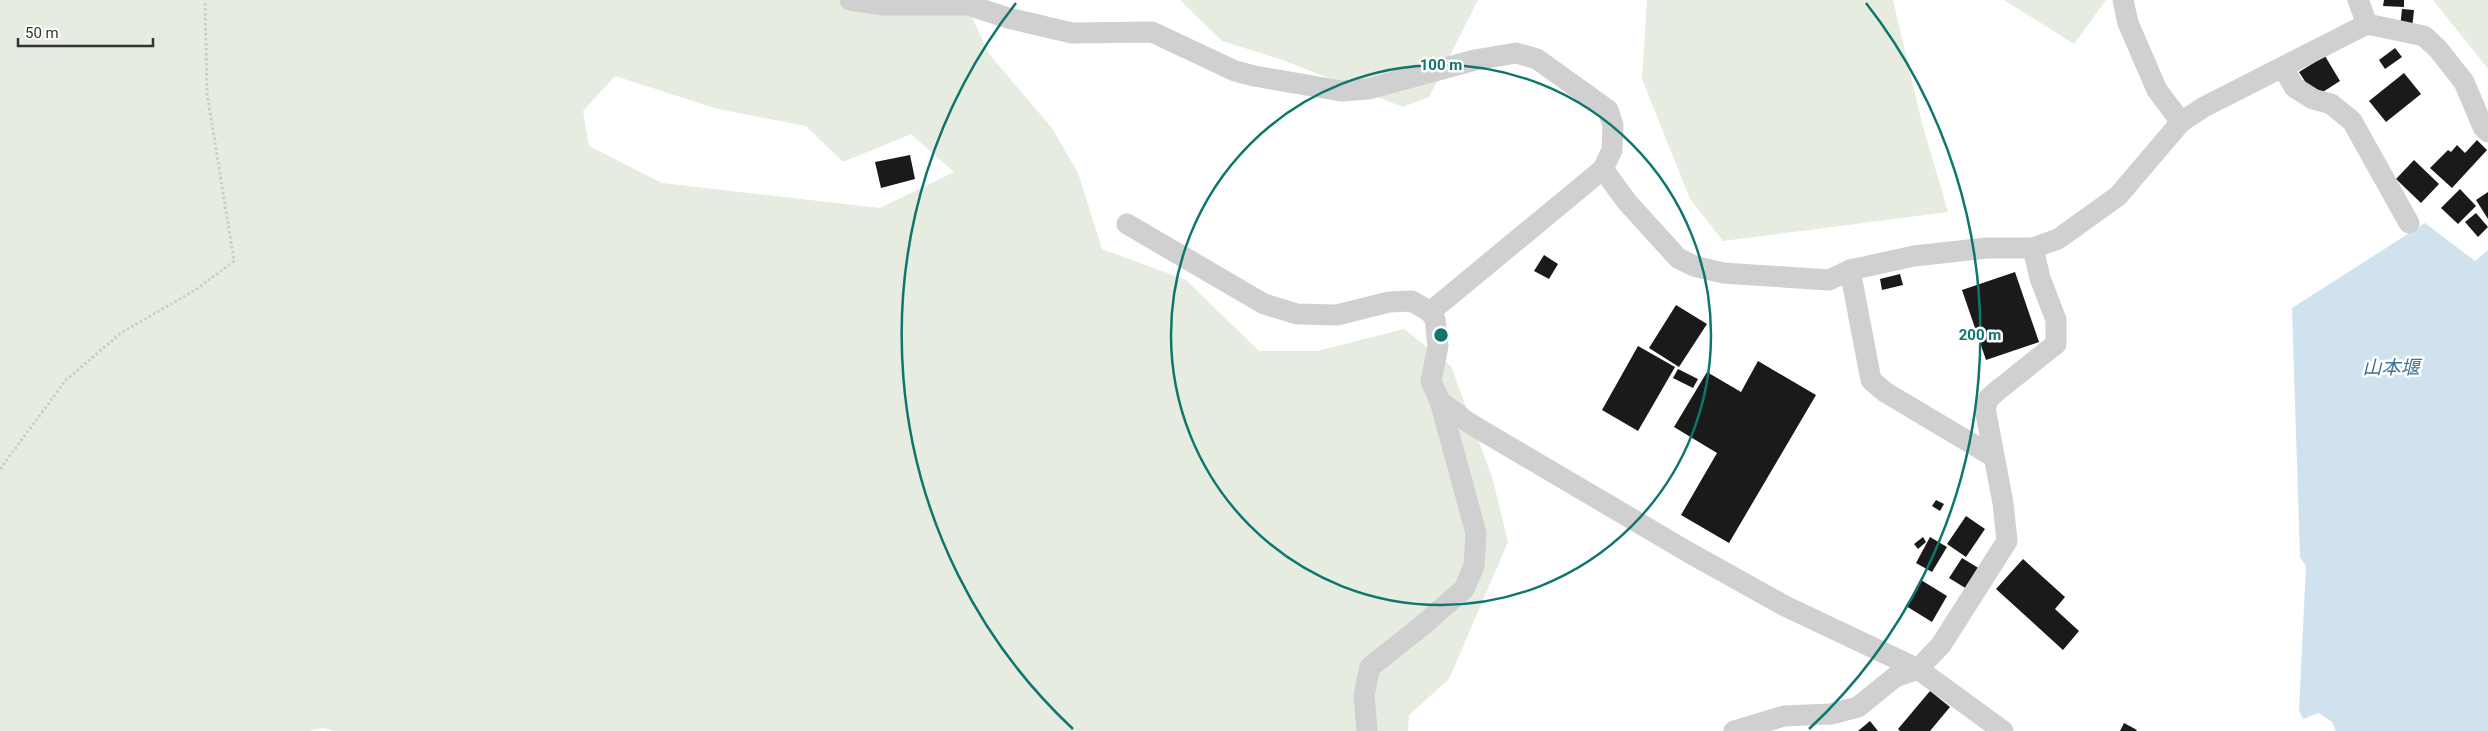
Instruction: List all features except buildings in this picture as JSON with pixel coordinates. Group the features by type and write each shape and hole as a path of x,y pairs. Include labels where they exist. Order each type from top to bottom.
{"street":[{"path":"850,0 883,5 968,5 1008,18 1072,33 1152,32 1236,71 1254,76 1341,91 1368,88 1475,60 1516,53 1537,59 1608,110 1613,125 1612,150 1603,169 1430,312"},
{"path":"2123,0 2128,23 2157,90 2181,122"},
{"path":"2358,0 2367,24"},
{"path":"1603,169 1627,202 1678,258 1694,266 1722,273 1829,280 1850,270 1914,256 1987,248 2033,248 2058,239 2118,196 2181,122 2204,107 2367,24 2424,36 2438,49 2464,82 2483,126 2488,132"},
{"path":"2284,67 2294,87 2313,99 2331,104 2352,121 2409,223"},
{"path":"1126,224 1264,304 1298,314 1338,315 1389,302 1412,301 1430,312 1435,319 1438,346 1431,381 1440,401 1476,533 1474,566 1464,589 1423,625 1370,667 1364,695 1367,731"},
{"path":"1734,731 1784,716 1831,714 1858,707 1895,677 1918,669 1941,645 2007,541 2003,503 1985,408 1989,398 2056,344 2056,320 2040,278 2033,248"},
{"path":"1850,270 1871,380 1885,392 1994,457"},
{"path":"1440,401 1469,423 1688,552 1785,606 1918,669 2003,731"}],"path":[{"path":"0,469 66,380 121,333 198,289 234,261 207,94 205,0"}],"shaded area":[{"path":"0,0 964,0 989,54 1052,128 1078,173 1102,249 1186,280 1259,351 1317,351 1404,329 1451,366 1493,480 1508,542 1449,679 1409,715 1408,731 335,731 323,728 309,731 0,731","holes":["615,76 718,109 806,126 843,162 911,134 954,172 880,208 662,183 589,146 583,111"]},
{"path":"1180,0 1478,0 1429,97 1403,107 1280,59 1222,41"},
{"path":"1647,0 1893,0 1922,123 1948,212 1723,241 1690,199 1642,79"},
{"path":"2004,0 2106,0 2074,44"},
{"path":"2433,0 2488,0 2488,69 2485,65"}],"water":[{"name":"山本堰","path":"2425,223 2475,261 2488,250 2488,731 2336,731 2332,722 2319,713 2303,719 2299,710 2306,566 2300,557 2292,308"}]}
